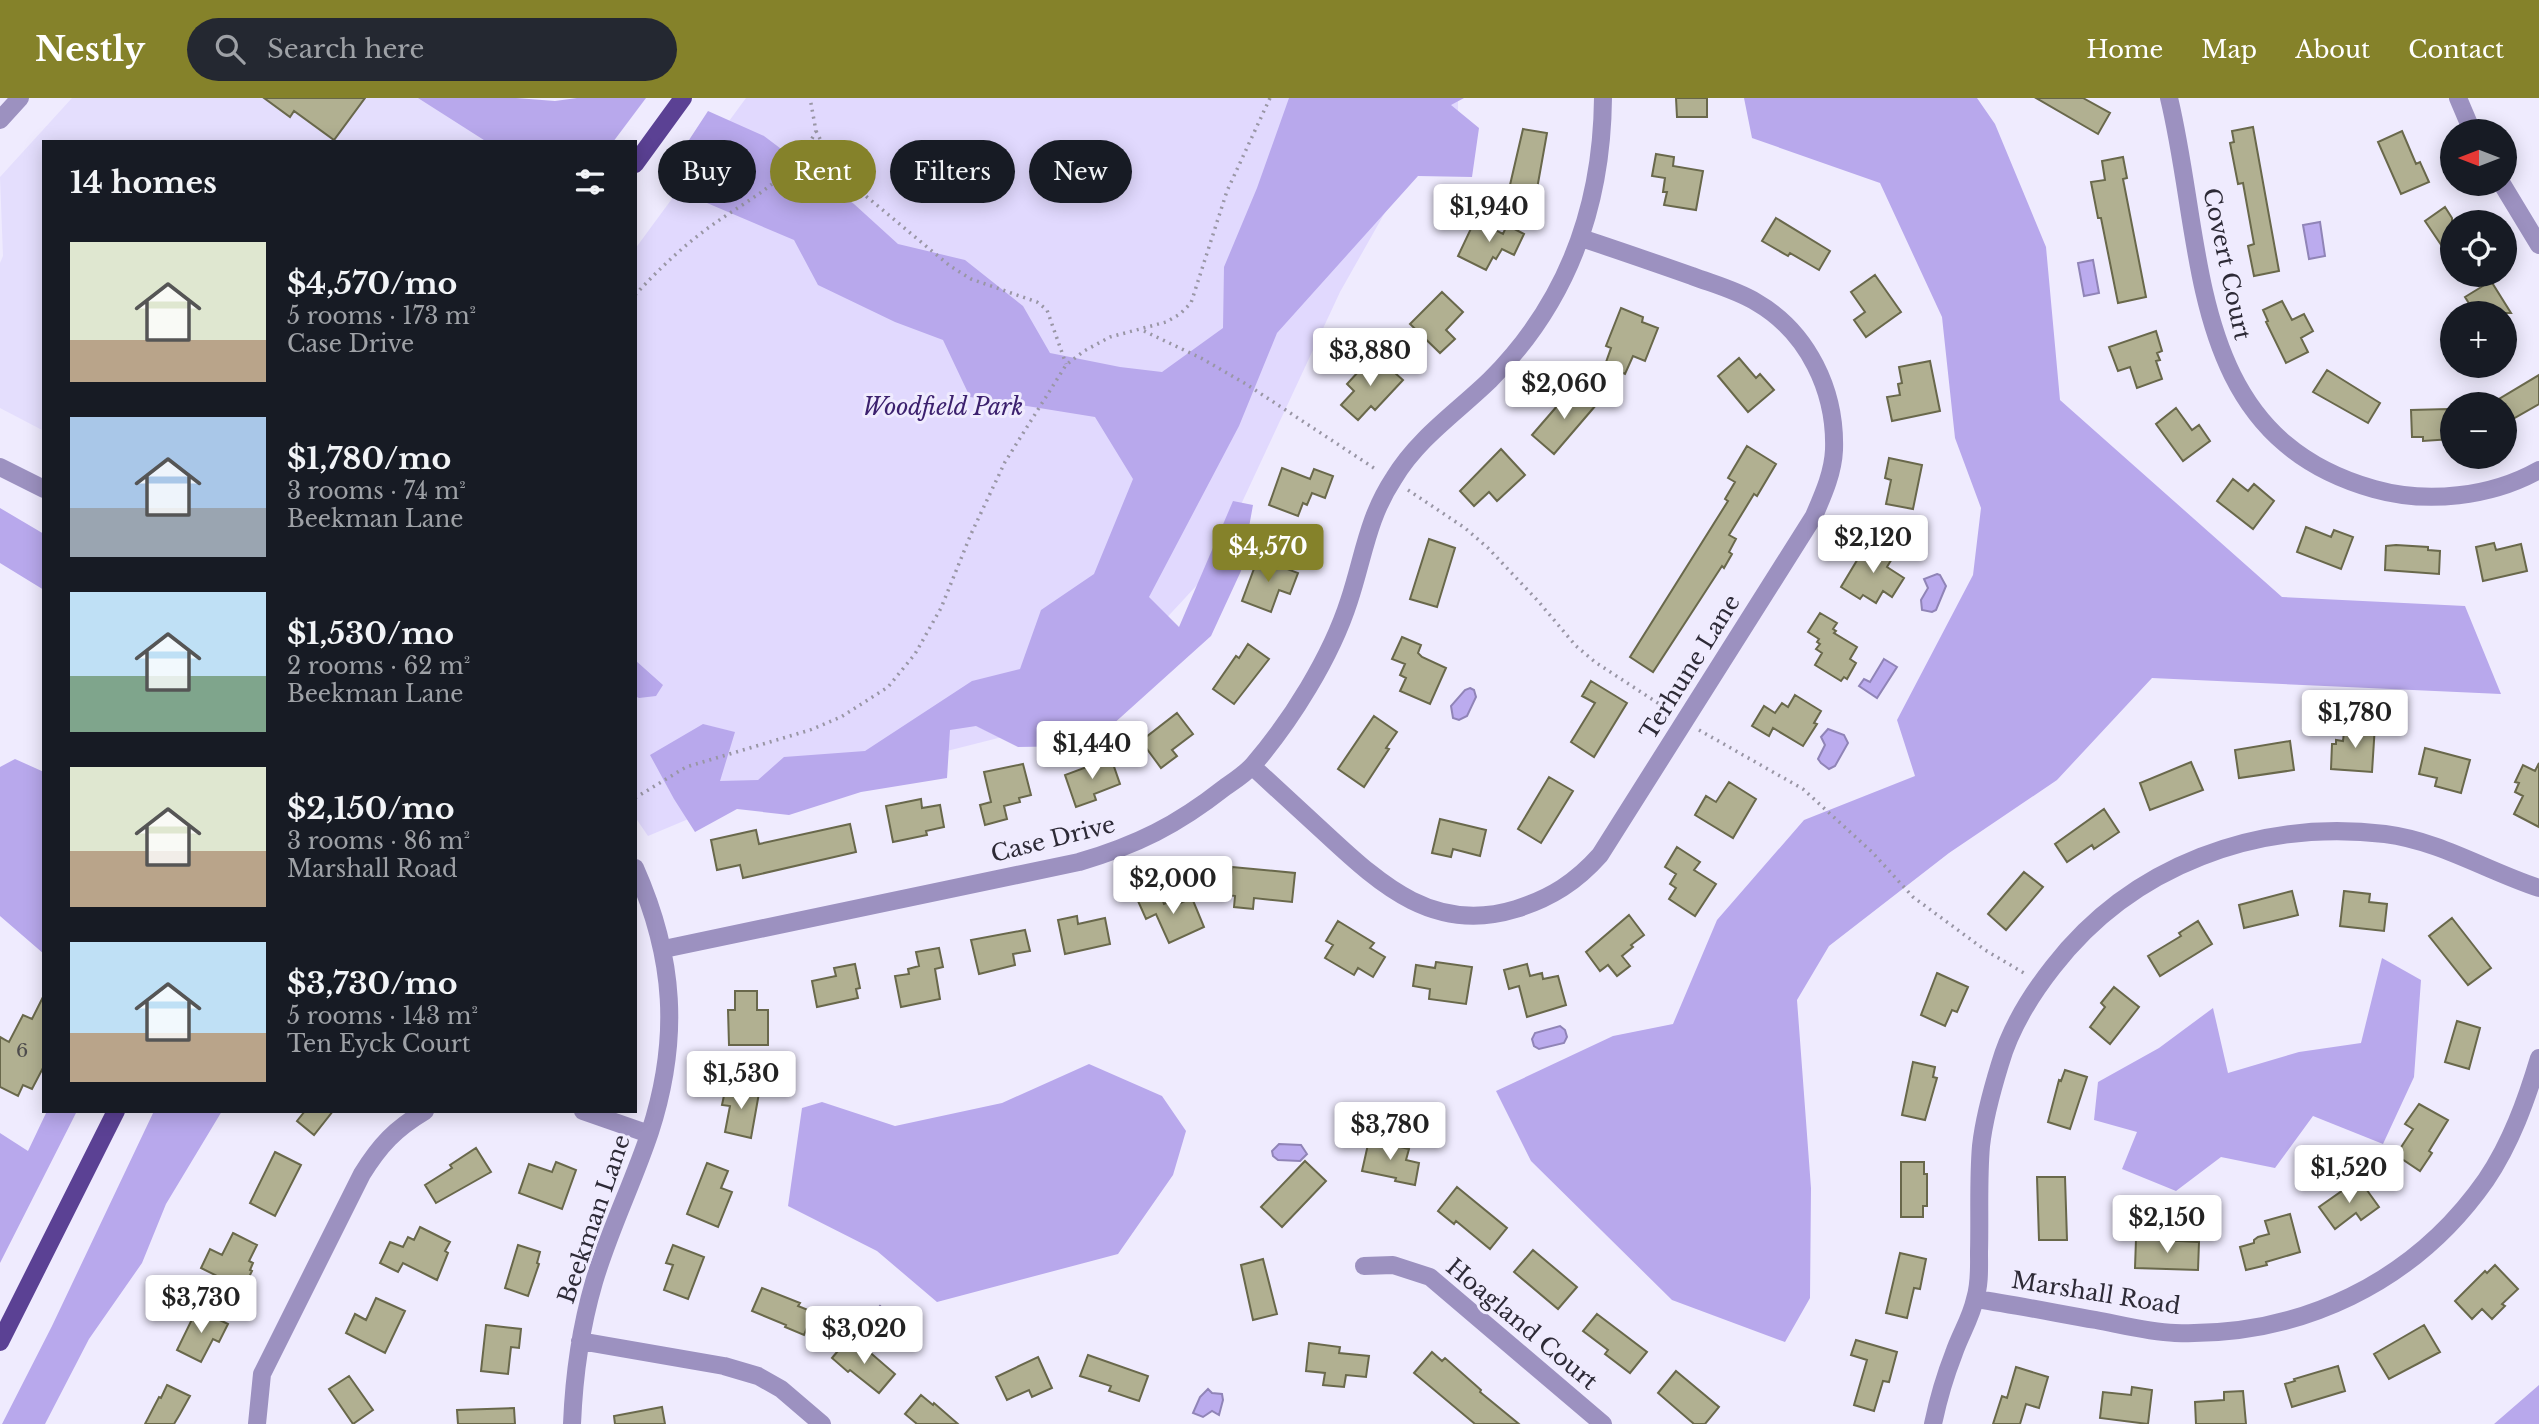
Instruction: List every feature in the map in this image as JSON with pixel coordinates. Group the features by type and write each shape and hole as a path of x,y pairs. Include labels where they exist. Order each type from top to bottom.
{"main road":[{"path":"637,161 683,98"},
{"path":"0,1342 115,1113"}],"street":[{"path":"0,120 20,98"},
{"name":"Case Drive","path":"664,949 1079,862 1109,853 1146,839 1190,815 1252,766 1308,690 1328,651 1349,603 1365,537 1392,480 1409,455 1482,387 1527,336 1549,304 1581,238 1595,187 1601,141 1602,98"},
{"name":"Covert Court","path":"2169,98 2209,318 2221,355 2238,387 2277,436 2301,456 2327,472 2389,494 2454,496 2493,489 2539,470"},
{"path":"2458,98 2467,119"},
{"path":"2509,196 2539,245"},
{"name":"Terhune Lane","path":"1252,766 1372,877 1408,900 1440,912 1470,916 1503,913 1534,904 1562,890 1581,876 1600,855 1814,516 1828,485 1834,452 1833,421 1826,390 1814,359 1796,336 1776,316 1756,302 1729,289 1581,238"},
{"path":"0,467 42,488"},
{"path":"1933,1424 1954,1353 1976,1299 1979,1272 1981,1146 2000,1060 2040,983 2066,949 2093,922 2129,893 2188,861 2269,837 2300,832 2343,831 2425,842 2539,888"},
{"name":"Beekman Lane","path":"572,1424 575,1371 594,1281 649,1134 665,1077 669,1041 669,993 664,949 650,901 637,872"},
{"name":"Marshall Road","path":"1976,1299 2174,1333 2222,1332 2269,1326 2342,1301 2406,1265 2464,1209 2487,1178 2509,1139 2528,1096 2539,1058"},
{"path":"257,1424 262,1374 362,1174 393,1132 422,1113"},
{"path":"589,1113 649,1134"},
{"name":"Hoagland Court","path":"1364,1266 1393,1265 1430,1277 1603,1424"},
{"path":"580,1340 724,1366 758,1376 781,1389 822,1424"}],"path":[{"path":"810,98 816,131 821,140"},
{"path":"637,798 686,767 841,718 888,687 915,654 941,608 1004,462 1066,365 1084,351 1110,337 1166,322 1180,314 1191,303 1227,191 1270,98"},
{"path":"811,140 816,131"},
{"path":"637,293 686,245 770,186"},
{"path":"874,203 950,266 971,279 1037,302 1047,310 1066,365"},
{"path":"1142,330 1201,358 1246,384 1382,472"},
{"path":"1406,489 1465,528 1488,548 1576,646 1595,662 1674,713"},
{"path":"1697,729 1803,789 1872,852 1913,897 1985,950 2040,983"}],"shaded area":[{"path":"72,98 480,98 545,140 42,140 42,430 0,408 0,263 3,256 0,177"},
{"path":"418,98 516,98 555,101 577,98 646,98 614,140 484,140"},
{"path":"1289,98 1464,98 1451,105 1479,128 1472,177 1418,176 1277,333 1239,426 1149,597 1179,627 1233,501 1253,505 1241,571 1211,636 1111,726 1080,746 1018,747 976,726 950,730 947,778 861,792 789,815 737,809 695,832 650,755 703,724 735,732 720,781 758,780 784,757 865,751 972,681 1020,669 1041,610 1094,574 1133,479 1095,417 970,397 943,340 895,322 818,285 794,240 707,203 756,203 756,140 689,140 708,111 770,141 770,203 853,203 898,244 965,260 1023,306 1050,353 1120,367 1162,372 1223,328 1224,267 1257,188"},
{"path":"1744,98 1977,98 1995,124 2046,247 2060,400 2282,597 2465,606 2501,694 2152,678 2057,780 1949,853 1829,946 1797,1000 1811,1188 1810,1298 1785,1342 1672,1300 1531,1161 1496,1091 1613,1036 1673,1024 1717,920 1804,820 1915,776 1897,720 1973,575 1981,508 1955,438 1942,317 1880,183 1752,138"},
{"path":"2320,222 2325,256 2309,259 2303,225"},
{"path":"2093,260 2099,293 2084,296 2078,263"},
{"path":"0,508 42,533 42,589 0,563"},
{"path":"1937,574 1946,586 1936,610 1922,610 1921,600 1928,588 1924,579"},
{"path":"1884,659 1897,667 1877,698 1859,686 1864,679 1870,682"},
{"path":"637,662 663,685 656,696 639,698"},
{"path":"1470,688 1474,690 1476,697 1467,716 1459,720 1453,718 1451,706"},
{"path":"1828,729 1844,735 1848,743 1835,766 1829,769 1818,759 1825,745 1821,737"},
{"path":"15,759 42,771 42,952 0,916 0,767"},
{"path":"2382,958 2421,980 2414,1077 2383,1144 2313,1116 2275,1168 2221,1157 2176,1191 2122,1169 2137,1132 2094,1120 2098,1082 2159,1048 2213,1008 2228,1073 2299,1052 2361,1043"},
{"path":"1560,1026 1567,1037 1564,1043 1539,1049 1534,1046 1532,1039 1535,1033"},
{"path":"1089,1064 1162,1096 1186,1131 1173,1175 1118,1254 937,1302 877,1251 788,1206 802,1108 822,1102 895,1126 1002,1103"},
{"path":"1381,1109 1388,1124 1385,1128 1355,1134 1350,1131 1350,1115"},
{"path":"46,1113 76,1113 0,1263 0,1133 28,1151"},
{"path":"153,1113 221,1113 166,1204 142,1263 89,1339 45,1424 2,1424 52,1326"},
{"path":"1279,1144 1301,1145 1307,1154 1300,1161 1278,1160 1272,1151"},
{"path":"880,1306 890,1315 875,1333 880,1338 873,1346 857,1333"},
{"path":"2539,1385 2539,1424 2494,1424"},
{"path":"1208,1389 1212,1393 1222,1394 1223,1400 1219,1415 1212,1411 1203,1417 1193,1413 1200,1397"}],"green space":[{"name":"Woodfield Park","path":"746,98 1458,98 1458,168 1418,154 1340,292 1210,571 1073,719 860,773 748,794 648,836 637,820 637,246 669,203 756,203 756,140 715,140"}],"building":[{"path":"264,98 365,98 334,140 294,111 290,117"},
{"path":"1676,98 1707,98 1707,117 1677,117"},
{"path":"2036,98 2083,98 2110,113 2098,134"},
{"path":"2253,127 2279,271 2254,276 2248,246 2254,244 2243,183 2238,184 2230,143 2234,142 2232,131"},
{"path":"1523,129 1547,133 1537,189 1510,185"},
{"path":"2402,131 2416,164 2420,162 2429,182 2401,194 2378,142"},
{"path":"1656,154 1674,157 1673,166 1703,171 1696,210 1664,205 1667,192 1663,192 1665,178 1652,176"},
{"path":"2123,157 2127,178 2123,179 2146,297 2118,303 2091,182 2105,180 2102,161"},
{"path":"2440,210 2440,243 2425,221"},
{"path":"1776,218 1830,251 1819,270 1762,241"},
{"path":"1475,220 1503,234 1507,225 1524,234 1514,255 1502,249 1496,259 1493,257 1486,270 1458,256"},
{"path":"1875,275 1901,312 1866,337 1854,320 1865,312 1851,292"},
{"path":"2481,287 2495,287 2504,301 2468,301 2465,297"},
{"path":"1442,292 1463,312 1446,330 1455,339 1440,353 1410,324"},
{"path":"2282,301 2292,320 2304,314 2313,331 2301,338 2308,352 2286,363 2263,310"},
{"path":"1621,308 1643,317 1642,322 1658,328 1645,361 1633,356 1625,374 1605,365 1611,348 1606,346"},
{"path":"2156,331 2162,351 2157,353 2160,360 2156,361 2162,379 2137,388 2130,367 2118,371 2109,347"},
{"path":"1371,358 1383,369 1386,365 1403,380 1375,410 1371,406 1358,420 1341,405 1354,391 1347,384"},
{"path":"1739,358 1756,378 1760,374 1774,390 1748,412 1718,376"},
{"path":"1930,361 1940,411 1892,421 1887,397 1900,395 1898,384 1902,383 1899,367"},
{"path":"2327,370 2380,403 2368,423 2313,392"},
{"path":"2539,375 2539,404 2517,417 2517,392 2511,392"},
{"path":"1571,390 1576,394 1579,391 1596,405 1554,454 1532,435"},
{"path":"2176,408 2192,430 2199,425 2210,441 2183,461 2156,424"},
{"path":"2440,409 2440,440 2423,441 2423,437 2412,437 2411,410"},
{"path":"1747,446 1776,464 1729,535 1736,539 1724,568 1722,566 1653,672 1630,657 1728,501 1725,499 1735,482 1728,478"},
{"path":"1501,449 1525,475 1497,501 1489,492 1474,506 1460,491"},
{"path":"1889,458 1922,465 1913,509 1886,504 1891,480 1885,478"},
{"path":"1282,468 1310,479 1314,469 1333,476 1325,498 1312,493 1307,505 1303,503 1298,516 1269,505"},
{"path":"2233,479 2248,491 2254,484 2274,501 2253,529 2217,501"},
{"path":"2306,527 2331,537 2334,530 2353,537 2341,569 2297,552"},
{"path":"1429,539 1455,548 1437,607 1410,599"},
{"path":"1877,540 1896,552 1887,567 1904,578 1892,597 1883,591 1876,603 1863,595 1860,599 1841,587 1862,552 1868,556"},
{"path":"2494,543 2496,550 2521,544 2527,571 2483,581 2476,547"},
{"path":"2386,546 2428,547 2428,550 2440,551 2439,574 2385,570"},
{"path":"1258,558 1298,573 1290,594 1279,590 1271,612 1242,601"},
{"path":"1820,613 1837,623 1833,629 1836,631 1834,633 1857,647 1850,659 1856,663 1847,679 1844,677 1841,681 1815,665 1822,653 1816,649 1820,644 1817,642 1819,639 1808,632"},
{"path":"1402,637 1421,645 1418,653 1422,657 1446,668 1430,704 1400,691 1406,678 1400,675 1405,664 1392,659"},
{"path":"1248,644 1269,659 1234,704 1213,689 1236,656 1239,658"},
{"path":"1591,681 1627,703 1594,757 1571,742 1595,703 1582,696"},
{"path":"1795,695 1821,711 1814,723 1817,724 1803,746 1773,728 1769,736 1752,726 1764,706 1775,713 1782,703 1788,707"},
{"path":"1177,713 1193,734 1172,750 1177,756 1161,768 1141,741"},
{"path":"1374,716 1397,732 1364,787 1338,769"},
{"path":"2357,724 2375,725 2372,772 2331,769 2332,744 2336,744 2336,740 2343,741 2344,732 2356,733"},
{"path":"2290,741 2294,770 2239,778 2235,750"},
{"path":"2425,748 2470,760 2461,793 2435,786 2437,778 2419,774"},
{"path":"1111,758 1120,784 1094,794 1096,800 1076,807 1065,775"},
{"path":"2191,762 2203,790 2150,810 2140,783"},
{"path":"2539,763 2539,827 2514,814 2523,796 2515,792 2519,783 2515,782 2523,765 2535,771"},
{"path":"1023,764 1031,795 1019,798 1020,802 1004,806 1007,819 985,825 980,805 991,802 984,772"},
{"path":"1549,777 1573,791 1541,843 1518,829"},
{"path":"1729,782 1756,799 1733,838 1695,815 1706,796 1716,802"},
{"path":"921,799 922,808 940,805 944,827 926,831 927,835 893,842 886,806"},
{"path":"2104,809 2119,832 2094,849 2092,845 2067,862 2055,844"},
{"path":"1440,819 1486,830 1480,856 1453,849 1451,857 1432,853"},
{"path":"850,824 856,852 743,878 740,865 717,870 711,840 756,830 759,844"},
{"path":"1677,847 1700,862 1694,870 1716,884 1695,916 1669,899 1676,888 1670,884 1676,874 1665,867"},
{"path":"1232,867 1295,873 1292,902 1254,898 1253,909 1234,907 1235,896 1229,895"},
{"path":"2024,872 2043,887 2006,930 1988,914"},
{"path":"1159,891 1164,904 1175,899 1178,904 1192,898 1204,927 1169,943 1156,914 1146,919 1138,901"},
{"path":"2292,891 2298,915 2244,928 2239,905"},
{"path":"2344,891 2370,894 2369,902 2387,904 2384,931 2340,926"},
{"path":"1629,915 1644,935 1622,956 1630,966 1617,976 1608,965 1600,971 1586,952"},
{"path":"1077,916 1078,924 1105,918 1110,944 1065,954 1058,920"},
{"path":"2452,918 2491,968 2468,985 2429,936"},
{"path":"1338,921 1374,943 1370,948 1385,957 1373,977 1358,968 1354,975 1325,958 1333,945 1326,941"},
{"path":"2198,921 2212,944 2160,976 2148,956 2181,936 2179,933"},
{"path":"1025,930 1030,951 1013,954 1015,965 979,974 971,940"},
{"path":"939,948 943,967 935,969 940,999 901,1007 895,976 909,974 908,969 919,966 916,952"},
{"path":"1436,962 1472,967 1466,1004 1429,999 1430,989 1413,986 1416,965 1435,968"},
{"path":"855,964 860,988 856,989 858,998 817,1007 812,981 836,976 834,968"},
{"path":"1527,964 1530,976 1542,973 1543,979 1558,976 1566,1005 1527,1017 1519,986 1509,989 1504,970"},
{"path":"1937,973 1968,987 1957,1012 1952,1010 1945,1026 1921,1015"},
{"path":"2114,987 2139,1007 2110,1044 2090,1027 2105,1007 2101,1003"},
{"path":"735,991 757,991 757,1010 768,1010 768,1045 729,1045 728,1010 735,1010"},
{"path":"42,999 42,1070 32,1089 23,1085 18,1096 0,1087 0,1037 9,1042 23,1015 32,1019"},
{"path":"2457,1021 2480,1028 2469,1069 2445,1062"},
{"path":"1913,1062 1935,1067 1933,1077 1937,1078 1925,1120 1902,1115"},
{"path":"2065,1070 2087,1077 2070,1129 2048,1122 2059,1080 2061,1081"},
{"path":"726,1086 759,1093 751,1138 725,1132 730,1106 722,1105"},
{"path":"2419,1104 2448,1120 2420,1171 2396,1155 2413,1129 2405,1124"},
{"path":"303,1113 331,1113 314,1135 297,1121"},
{"path":"1369,1140 1409,1149 1406,1160 1419,1163 1415,1185 1362,1171"},
{"path":"476,1148 491,1172 436,1203 425,1185"},
{"path":"275,1152 301,1165 275,1216 250,1203"},
{"path":"1305,1161 1326,1181 1282,1227 1261,1207"},
{"path":"556,1162 576,1170 562,1209 519,1193 529,1164 552,1172"},
{"path":"1901,1162 1924,1162 1924,1174 1927,1174 1927,1206 1923,1206 1923,1217 1901,1217"},
{"path":"707,1163 728,1171 721,1188 732,1192 718,1227 687,1214"},
{"path":"2037,1177 2065,1177 2067,1240 2039,1240"},
{"path":"2359,1179 2379,1207 2361,1220 2356,1213 2335,1229 2319,1207"},
{"path":"1457,1187 1507,1228 1490,1249 1456,1221 1454,1224 1438,1211"},
{"path":"2290,1214 2300,1252 2246,1270 2240,1247 2269,1234 2265,1221"},
{"path":"420,1227 450,1242 437,1280 403,1263 398,1272 380,1263 390,1242 403,1247 408,1237 414,1240"},
{"path":"233,1233 257,1245 249,1261 253,1263 250,1270 252,1271 243,1289 201,1268 210,1249 222,1255"},
{"path":"2136,1239 2199,1242 2198,1270 2135,1268"},
{"path":"518,1245 540,1252 539,1264 528,1296 505,1288"},
{"path":"673,1245 704,1257 688,1299 664,1290 673,1265 666,1263"},
{"path":"1533,1250 1577,1287 1558,1309 1514,1272"},
{"path":"1900,1253 1926,1259 1920,1289 1914,1288 1907,1318 1886,1313"},
{"path":"1263,1259 1277,1314 1253,1320 1241,1265"},
{"path":"2495,1265 2518,1289 2502,1304 2505,1306 2492,1319 2482,1309 2472,1319 2455,1301 2485,1271 2487,1273"},
{"path":"762,1288 800,1303 798,1306 813,1312 804,1335 752,1311"},
{"path":"376,1298 405,1311 385,1353 346,1333 355,1314 366,1320"},
{"path":"197,1309 228,1324 219,1342 213,1339 201,1362 177,1350"},
{"path":"1597,1314 1647,1352 1630,1373 1605,1354 1608,1350 1583,1331"},
{"path":"486,1325 521,1329 519,1348 511,1347 508,1374 481,1371"},
{"path":"2424,1325 2440,1352 2389,1379 2374,1354"},
{"path":"848,1339 864,1352 866,1349 895,1374 879,1393 832,1358"},
{"path":"1856,1340 1897,1352 1889,1382 1883,1381 1874,1411 1854,1405 1867,1360 1851,1355"},
{"path":"1309,1343 1340,1347 1339,1353 1369,1356 1366,1377 1346,1375 1344,1387 1323,1385 1325,1373 1306,1371"},
{"path":"1432,1352 1442,1361 1445,1358 1519,1424 1475,1424 1414,1373"},
{"path":"1088,1355 1148,1376 1139,1401 1109,1391 1111,1386 1080,1376"},
{"path":"1038,1357 1052,1388 1032,1397 1029,1390 1007,1400 996,1377"},
{"path":"2338,1366 2345,1391 2292,1407 2285,1384"},
{"path":"2016,1367 2048,1377 2039,1408 2026,1404 2020,1424 1993,1424 2002,1396 2007,1398"},
{"path":"1676,1371 1719,1407 1705,1424 1694,1424 1658,1393"},
{"path":"349,1376 373,1410 353,1424 329,1389"},
{"path":"167,1385 190,1396 180,1414 174,1424 145,1424 159,1397 161,1398"},
{"path":"2132,1387 2152,1390 2148,1424 2100,1418 2103,1392 2131,1395"},
{"path":"2243,1391 2246,1424 2196,1424 2195,1402 2224,1400 2224,1392"},
{"path":"921,1395 958,1424 917,1424 905,1414"},
{"path":"662,1407 665,1424 615,1424 614,1416"},
{"path":"514,1408 515,1424 458,1424 457,1410"}]}
